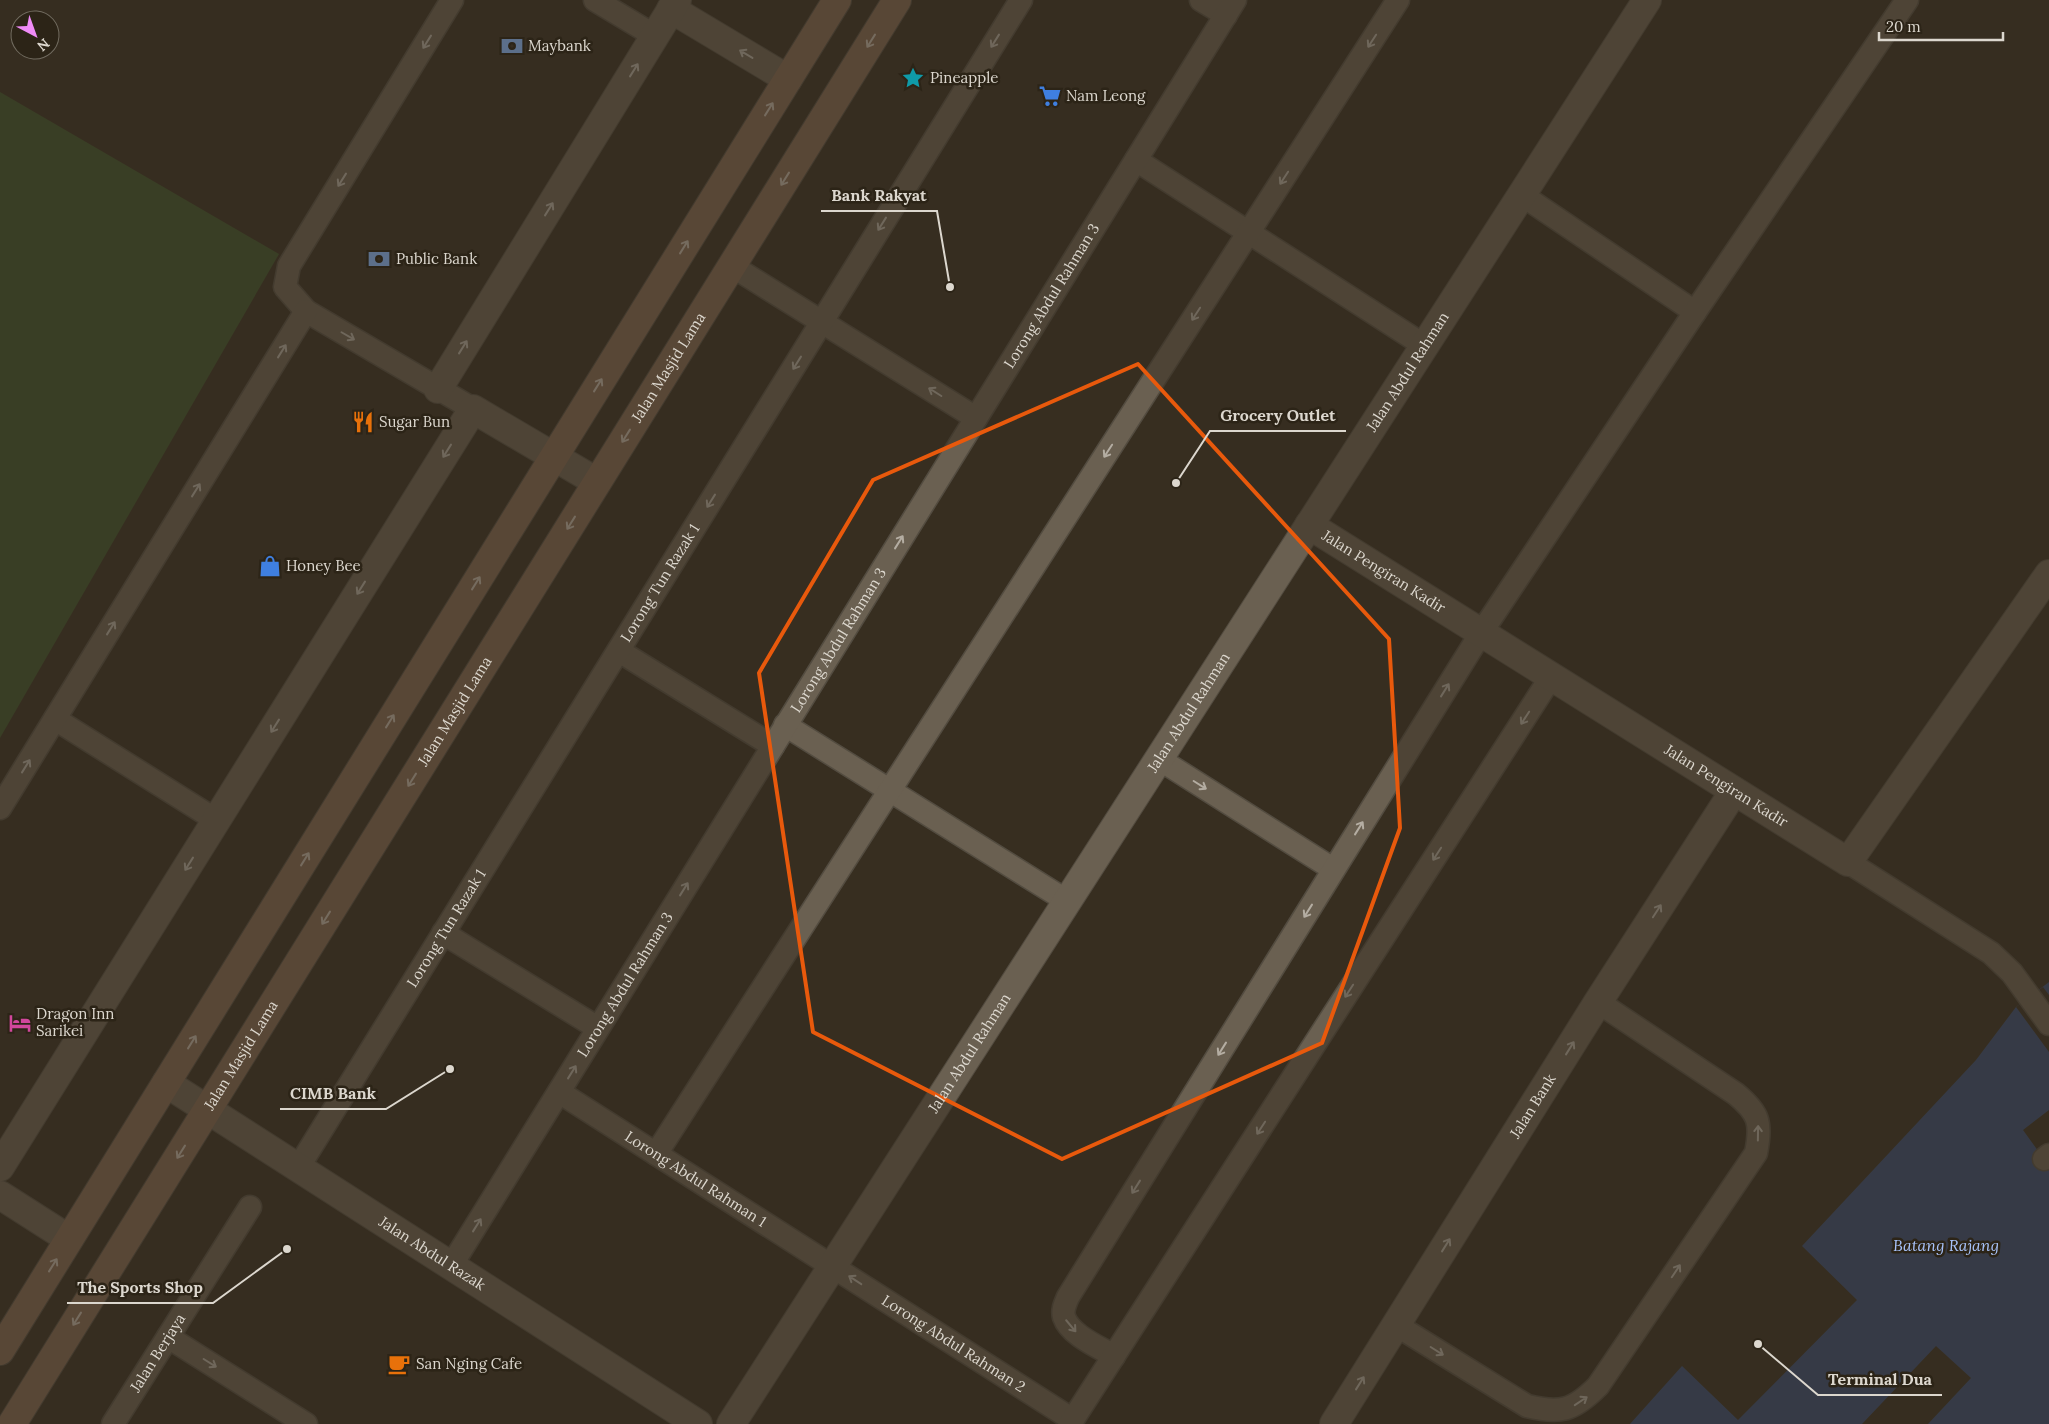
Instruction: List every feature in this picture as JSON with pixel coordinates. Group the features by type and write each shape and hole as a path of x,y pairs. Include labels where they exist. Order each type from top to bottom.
{"main road":[{"path":"0,1351 837,0"},
{"name":"Jalan Masjid Lama","path":"12,1424 897,0"}],"street":[{"name":"Jalan Abdul Rahman","path":"731,1424 1647,0"},
{"path":"438,388 674,5 788,79"},
{"path":"0,1167 473,409 597,482"},
{"name":"Jalan Pengiran Kadir","path":"1309,525 1848,862"},
{"path":"1848,862 2049,574"},
{"name":"Jalan Bank","path":"1334,1424 1598,1002 1734,790"},
{"name":"Jalan Abdul Razak","path":"166,1083 451,1266 668,1413 698,1424"},
{"path":"0,1195 69,1239"}],"lane":[{"path":"452,0 289,266 285,287 306,311 473,409"},
{"path":"595,0 655,36"},
{"name":"Lorong Tun Razak 1","path":"298,1168 1021,0"},
{"path":"1201,0 1230,8"},
{"path":"656,1154 1398,0"},
{"path":"1114,1356 1075,1332 1064,1317 1064,1308 1068,1297 1481,633 1695,312 1907,0"},
{"name":"Lorong Abdul Rahman 3","path":"451,1266 1230,8"},
{"path":"1136,160 1425,346"},
{"path":"1522,195 1695,312"},
{"path":"732,266 976,418"},
{"path":"0,808 306,311"},
{"path":"619,651 773,746"},
{"path":"1072,1422 1551,677"},
{"path":"54,719 216,820"},
{"path":"785,725 1067,901"},
{"path":"1159,759 1334,869"},
{"path":"1848,862 1991,953 2012,973 2049,1024"},
{"path":"444,933 598,1028"},
{"path":"1396,1325 1527,1406 1547,1411 1565,1410 1584,1400 1598,1386 1756,1153 1759,1136 1758,1119 1749,1105 1736,1094 1598,1002"},
{"name":"Lorong Abdul Rahman 1","path":"559,1092 832,1266"},
{"name":"Jalan Berjaya","path":"113,1424 250,1207"},
{"name":"Lorong Abdul Rahman 2","path":"832,1266 1072,1422"},
{"path":"168,1337 306,1424"}],"highlighted area":[{"path":"1138,364 1389,639 1400,828 1322,1043 1062,1159 813,1032 759,673 873,480"}],"green space":[{"path":"0,92 279,254 0,738"}],"water":[{"name":"Batang Rajang","path":"2049,982 2049,1424 1630,1424 1682,1366 1738,1420 1857,1300 1802,1246 1976,1060 2016,1007"}],"pier":[{"path":"2043,987 2049,995 2049,1052 2016,1007"},
{"path":"2049,1110 2049,1166 2023,1130"},
{"path":"1936,1346 1971,1378 1928,1424 1862,1424"}],"place":[{"name":"Maybank","path":"512,46"},
{"name":"Pineapple","path":"913,78"},
{"name":"Nam Leong","path":"1050,96"},
{"name":"Public Bank","path":"379,259"},
{"name":"Bank Rakyat","path":"950,287"},
{"name":"Sugar Bun","path":"363,422"},
{"name":"Grocery Outlet","path":"1176,483"},
{"name":"Honey Bee","path":"270,566"},
{"name":"Dragon Inn Sarikei","path":"20,1023"},
{"name":"CIMB Bank","path":"450,1069"},
{"name":"The Sports Shop","path":"287,1249"},
{"name":"Terminal Dua","path":"1758,1344"},
{"name":"San Nging Cafe","path":"399,1364"}]}
